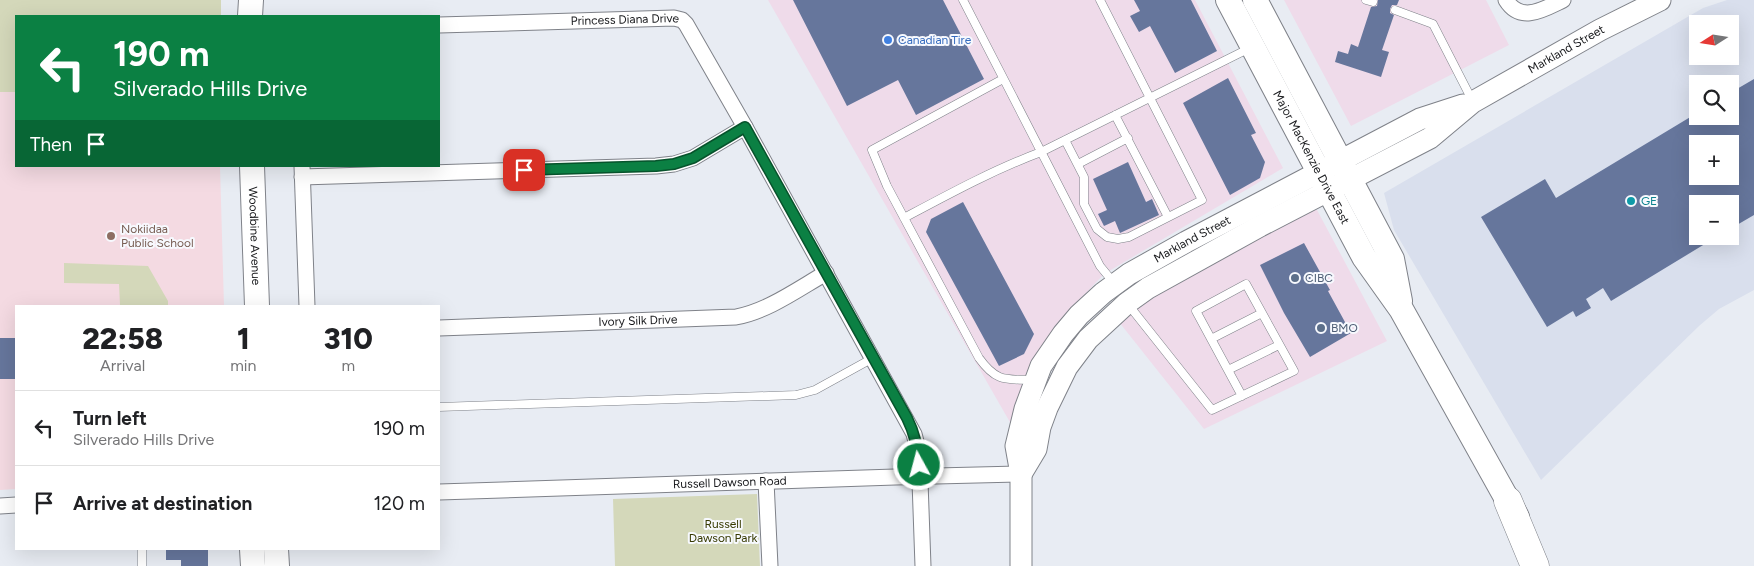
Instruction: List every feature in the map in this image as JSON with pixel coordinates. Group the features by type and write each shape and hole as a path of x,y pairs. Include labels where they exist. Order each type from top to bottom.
{"highway":[{"path":"1508,501 1535,566"}],"main road":[{"path":"250,15 251,0"},
{"name":"Major MacKenzie Drive East","path":"1228,0 1364,257 1401,309 1545,566"},
{"name":"Major MacKenzie Drive East","path":"1255,0 1392,259 1401,309"},
{"name":"Woodbine Avenue","path":"252,167 257,305"},
{"path":"252,550 253,566"},
{"path":"276,550 277,566"}],"street":[{"path":"1506,0 1515,10 1528,13 1544,9 1563,0"},
{"name":"Markland Street","path":"1021,474 1036,449 1040,427 1047,408 1067,366 1139,268 1166,253 1345,171 1430,138 1473,102 1600,30 1660,0"},
{"name":"Princess Diana Drive","path":"440,25 656,18 682,20 690,30 745,127 914,434 918,448 920,477 923,566"},
{"path":"307,305 302,172 656,166 674,164 693,158 745,127"},
{"name":"Ivory Silk Drive","path":"440,328 736,317 750,315 826,273"},
{"name":"Markland Street","path":"1021,566 1021,474 1016,446 1025,409 1048,356 1063,334 1095,300 1121,294"},
{"name":"Russell Dawson Road","path":"440,492 1021,474"},
{"path":"766,481 770,566"},
{"path":"0,506 15,505"}],"lane":[{"path":"963,0 1100,266 1212,410 1242,396 1294,371 1246,284 1196,310 1242,396"},
{"path":"1065,140 1084,177 1084,204 1097,229 1107,237 1118,240 1129,237 1202,200 1100,0"},
{"path":"1395,10 1432,24 1473,102"},
{"path":"904,218 1006,165 1041,152 1252,47"},
{"path":"1003,79 872,150 887,186 978,358 988,370 997,376 1005,379 1036,380"},
{"path":"1116,115 1168,217"},
{"path":"1078,164 1128,138"},
{"path":"1211,338 1262,313"},
{"path":"1228,370 1280,344"},
{"path":"440,407 796,395 815,390 873,358"},
{"path":"142,550 142,566"}],"shaded area":[{"path":"768,0 1195,0 1283,168 1104,274 1054,327 1011,424"},
{"path":"1284,0 1486,0 1509,45 1351,126"},
{"path":"1727,0 1754,0 1754,290 1719,309 1699,326 1541,480 1394,230 1384,193 1689,16 1689,65 1739,65 1739,15 1691,15 1703,8"},
{"name":"Nokiidaa Public School","path":"0,92 15,92 15,167 220,167 224,305 15,305 15,489 0,490"},
{"path":"1307,210 1317,210 1387,341 1204,429 1119,322 1152,298"}],"green space":[{"path":"0,0 221,0 221,15 15,15 15,92 0,92"},
{"path":"64,263 148,266 168,301 168,305 120,305 119,284 64,283"},
{"name":"Russell Dawson Park","path":"757,494 760,566 615,566 613,499"}],"building":[{"name":"Canadian Tire","path":"793,0 943,0 984,79 916,115 898,80 847,106"},
{"path":"1134,0 1191,0 1217,51 1175,73 1150,26 1139,32 1130,16 1140,11"},
{"path":"1378,0 1399,0 1397,5 1392,5 1390,9 1390,13 1394,15 1382,50 1389,52 1381,77 1335,62 1338,51 1348,54 1351,44 1358,47 1371,7 1377,6"},
{"path":"1228,78 1256,133 1251,135 1265,162 1260,178 1230,195 1183,103"},
{"name":"GE","path":"1754,79 1754,215 1739,224 1739,195 1689,195 1689,245 1703,245 1611,301 1603,288 1586,299 1591,308 1576,317 1573,311 1547,327 1481,217 1545,179 1556,198 1689,118 1689,125 1739,125 1739,88"},
{"path":"1128,162 1146,202 1152,199 1159,215 1120,233 1115,221 1104,226 1098,214 1107,210 1093,179"},
{"path":"963,202 1034,334 1024,354 999,366 926,232 931,219"},
{"path":"1304,243 1351,333 1310,357 1284,313 1260,265"},
{"path":"0,338 15,338 15,379 0,379"},
{"path":"166,550 208,550 208,566 181,566 181,560 166,560"}],"place":[{"name":"Canadian Tire","path":"888,40"},
{"name":"GE","path":"1631,201"},
{"name":"Nokiidaa Public School","path":"111,236"},
{"name":"CIBC","path":"1295,278"},
{"name":"BMO","path":"1321,328"}],"route":[{"path":"524,170 674,164 693,158 745,127 907,418 918,448 919,465"}]}
